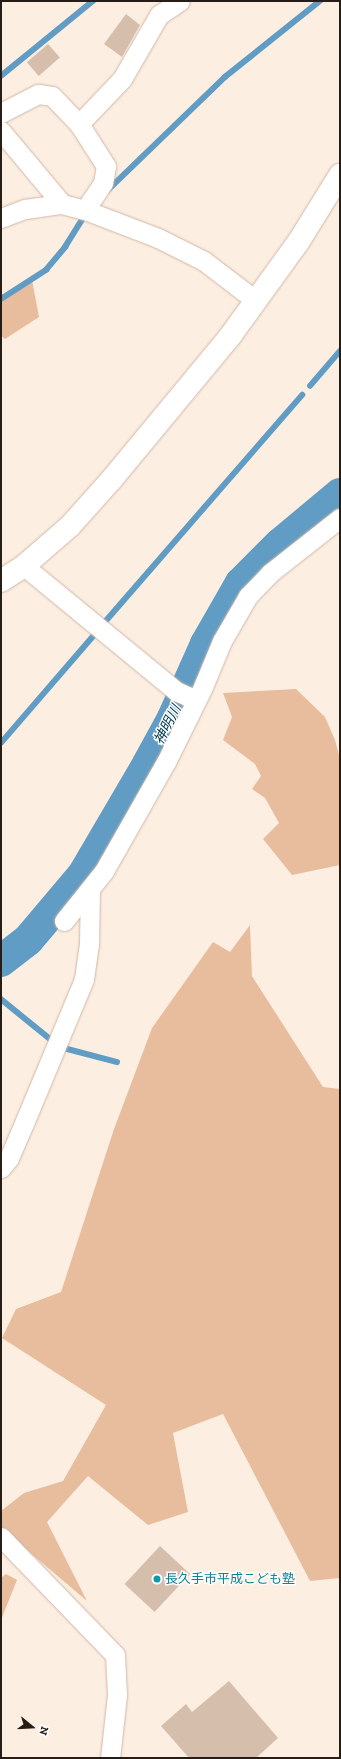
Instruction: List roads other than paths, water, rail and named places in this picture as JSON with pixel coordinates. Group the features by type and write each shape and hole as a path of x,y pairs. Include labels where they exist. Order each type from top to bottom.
{"street":[{"path":"79,124 122,79 159,15 180,1"},
{"path":"1,113 38,94 52,96 79,124 106,166 103,183 85,210"},
{"path":"1,131 62,204"},
{"path":"1,581 24,566 70,526 112,479 230,335 299,241 340,175"},
{"path":"1,218 25,209 62,204 85,210 158,238 204,261 255,300"},
{"path":"64,921 104,871 166,762 222,641 248,596 270,573 340,518"},
{"path":"24,566 176,691 194,699"},
{"path":"1,1168 9,1158 26,1121 84,979 89,946 90,889"},
{"path":"1,1537 114,1656 117,1695 110,1758"}],"waterway":[{"path":"1,76 93,1"},
{"path":"106,192 225,77 320,1"},
{"path":"1,299 46,270 65,247 86,214"},
{"path":"310,386 340,351"},
{"path":"104,623 302,395"},
{"name":"神明川","path":"1,961 28,940 83,875 172,720 206,644 241,583 280,544 340,494"},
{"path":"1,743 95,634"},
{"path":"1,999 60,1047 117,1062"}],"place":[{"name":"長久手市平成こども塾","path":"157,1579"}]}
